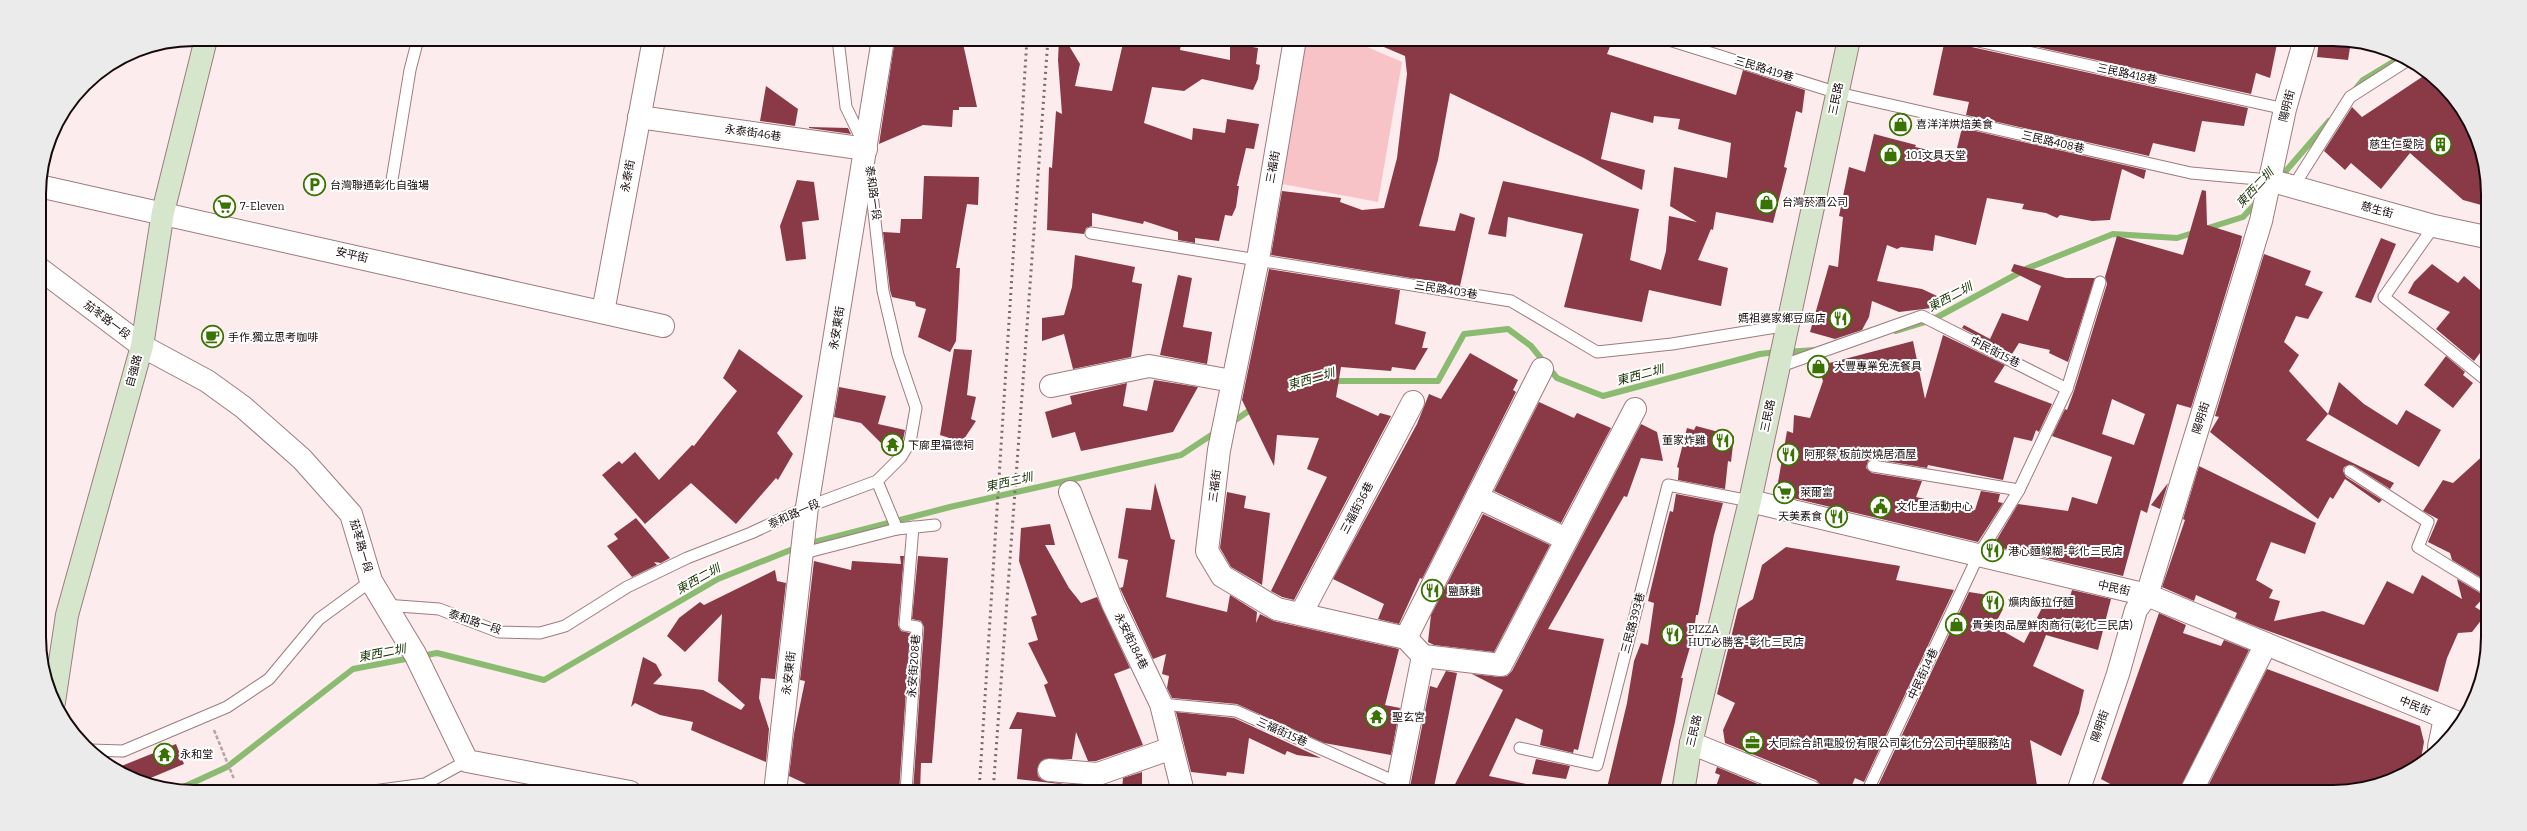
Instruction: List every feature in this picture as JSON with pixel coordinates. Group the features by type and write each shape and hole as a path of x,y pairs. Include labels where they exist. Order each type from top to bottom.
{"street":[{"name":"自強路","path":"56,690 67,615 142,346 163,212 204,46"},
{"name":"永泰街","path":"603,312 653,46"},
{"name":"泰和路一段","path":"866,149 882,46"},
{"name":"三福街","path":"1294,46 1258,259 1219,450 1207,551 1222,576 1277,609 1406,638"},
{"name":"三民路","path":"1684,785 1691,743 1750,501 1848,46"},
{"name":"陽明街","path":"2080,785 2118,674 2136,610 2147,595 2261,221 2285,109 2303,46"},
{"name":"永泰街46巷","path":"639,117 866,149"},
{"name":"永安東街","path":"776,785 804,553 808,507 866,149"},
{"name":"慈生街","path":"2270,180 2293,188 2434,226 2481,235"},
{"name":"安平街","path":"46,187 163,212 663,326"},
{"name":"茄苳路一段","path":"46,274 142,346 207,381 243,407 302,459 351,514 371,581 414,654 467,762"},
{"path":"1051,386 1148,366 1232,381"},
{"path":"1542,369 1406,638 1423,656 1501,665 1635,409"},
{"name":"三福街36巷","path":"1301,614 1413,402"},
{"name":"永安街184巷","path":"1070,492 1113,604 1161,704 1181,785"},
{"path":"1477,497 1566,539"},
{"name":"中民街","path":"1750,501 2147,595 2453,721"},
{"path":"2195,785 2266,644"},
{"path":"1398,785 1423,656"},
{"path":"1691,743 1794,785"},
{"path":"1049,770 1098,774 1172,748"},
{"path":"467,762 592,785"}],"lane":[{"path":"392,180 410,70 416,46"},
{"name":"泰和路一段","path":"385,605 439,609 499,632 540,632 565,626 627,587 687,558 751,534 808,507 877,482 901,457 910,442 916,408 898,355 884,291 866,149 846,107 839,46"},
{"name":"三民路419巷","path":"1688,46 1838,93"},
{"name":"三民路418巷","path":"2001,46 2285,109"},
{"path":"2293,188 2350,97 2403,63"},
{"name":"三民路408巷","path":"1838,93 2191,173 2270,180"},
{"path":"2434,226 2384,297 2481,376"},
{"name":"三民路403巷","path":"1091,232 1511,301 1597,352 1672,344 1788,324"},
{"path":"1978,556 2019,490 2067,389 2100,282"},
{"name":"中民街15巷","path":"1778,368 1922,316 2067,389"},
{"path":"1873,466 2019,490"},
{"path":"2350,471 2428,522 2418,547 2481,586"},
{"path":"877,482 898,529"},
{"name":"三民路393巷","path":"1520,748 1597,765 1668,485 1750,501"},
{"path":"804,553 898,529 935,525"},
{"name":"永安街208巷","path":"906,785 917,626 905,625 913,527"},
{"name":"中民街14巷","path":"1870,785 1978,556"},
{"path":"99,750 123,751 227,707 269,679 319,619 371,581"},
{"name":"三福街15巷","path":"1161,704 1236,711 1391,785"},
{"path":"418,785 425,784 467,762"}],"path":[{"path":"207,715 234,779"}],"shaded area":[{"path":"1300,46 1365,46 1402,62 1378,202 1277,183"}],"building":[{"path":"894,46 964,46 977,107 959,107 959,110 953,110 952,127 923,125 879,144"},
{"path":"1059,46 1069,46 1080,64 1075,86 1112,91 1122,46 1181,46 1180,50 1230,60 1230,46 1258,48 1256,64 1260,65 1258,79 1253,90 1202,79 1184,91 1152,87 1144,123 1192,140 1193,128 1225,133 1227,119 1259,124 1254,149 1246,148 1237,186 1239,186 1236,207 1232,216 1225,215 1219,241 1195,238 1195,243 1178,240 1178,232 1144,221 1143,224 1092,213 1092,226 1086,228 1084,234 1047,230 1049,167 1052,168 1056,111 1062,114 1058,60"},
{"path":"1381,46 1610,46 1607,54 1736,95 1743,70 1805,90 1802,113 1796,111 1784,167 1787,168 1773,223 1716,212 1713,230 1711,229 1698,260 1728,268 1721,306 1649,290 1642,322 1564,307 1583,234 1508,217 1506,237 1488,234 1503,181 1639,209 1630,260 1661,270 1666,251 1669,216 1697,222 1670,206 1674,167 1727,178 1731,143 1678,129 1680,119 1654,116 1653,123 1611,112 1601,159 1645,170 1642,190 1584,158 1450,93 1438,160 1419,226 1455,231 1460,213 1475,218 1460,286 1271,255 1282,191 1341,198 1340,202 1362,210 1384,208 1397,158 1407,74 1405,56"},
{"path":"1944,46 1967,46 2248,108 2244,126 2202,121 2195,152 2153,143 2149,156 1966,115 1969,102 1933,95"},
{"path":"2033,46 2277,46 2270,78 2256,73 2251,94"},
{"path":"2318,46 2350,47 2348,60 2317,57"},
{"name":"慈生仁愛院","path":"2423,77 2444,96 2466,128 2476,156 2480,175 2481,205 2463,200 2410,153 2381,189 2351,163 2345,170 2324,151 2352,107 2362,117"},
{"path":"766,86 798,109 795,126 760,121"},
{"path":"809,128 848,128 851,134"},
{"path":"1962,128 2146,170 2144,179 2122,169 2110,220 2092,221 2060,215 2057,218 2046,213 2022,209 2024,204 1987,198 1976,245 1935,235 1933,251 1901,247 1897,249 1887,245 1877,281 1922,289 1937,296 1932,308 1899,312 1872,301 1869,317 1862,330 1835,339 1810,332 1829,265 1838,267 1843,217 1839,216 1849,167 1865,172 1874,134 1916,145 1915,147 1955,156"},
{"path":"924,176 979,177 978,205 967,204 956,268 960,268 956,341 950,352 918,337 926,309 916,306 915,302 892,297 890,290 883,232 900,233 901,219 922,219"},
{"path":"797,180 814,182 819,220 802,222 806,259 786,261 780,226"},
{"path":"2202,190 2206,191 2207,225 2242,236 2240,246 2191,408 2177,404 2147,513 2141,510 2123,576 1993,546 2018,504 2068,511 2072,497 2097,504 2112,457 2052,436 2065,409 2067,410 2074,391 2107,284 2105,277 2117,236 2183,255","holes":["2112,399 2145,414 2134,445 2102,434"]},
{"path":"2381,238 2396,244 2371,303 2355,297"},
{"path":"2264,254 2311,271 2305,285 2323,292 2308,319 2296,316 2284,342 2299,355 2289,371 2328,414 2306,440 2394,483 2390,489 2353,465 2344,467 2343,471 2346,477 2382,500 2379,503 2345,479 2333,499 2330,497 2318,519 2210,432 2219,417 2215,416"},
{"path":"1075,255 1135,267 1132,282 1142,284 1131,357 1073,369 1064,334 1042,341 1042,318 1064,315 1072,287"},
{"path":"2014,264 2066,278 2095,278 2068,362 2049,353 2050,350 2019,343 2012,354 1962,328 1964,325 1990,339 2002,313 2028,321 2041,286 2011,271"},
{"path":"2432,264 2458,283 2464,276 2481,291 2481,352 2474,361 2436,329 2450,312 2408,293 2414,282"},
{"path":"1269,269 1400,290 1395,324 1426,332 1422,348 1428,348 1415,370 1392,367 1391,371 1341,367 1336,397 1378,416 1380,413 1391,416 1294,600 1282,597 1271,591 1327,477 1307,469 1319,438 1277,435 1274,466 1242,400"},
{"path":"1178,275 1192,278 1183,327 1212,332 1207,364 1160,355"},
{"path":"1943,335 2005,365 1994,382 2052,404 2039,432 2036,430 2032,441 2014,437 2003,480 1928,465 1927,468 1874,459 1868,461 1866,468 1872,473 1922,481 1916,497 1975,510 1981,491 2000,494 1998,502 2003,503 1978,542 1776,494 1787,431 1793,433 1794,415 1810,418 1823,381 1818,366 1913,341 1925,399"},
{"path":"739,349 803,396 777,433 793,454 778,480 776,478 736,524 691,483 645,524 602,475 619,461 622,464 635,452 659,480 692,445 694,446 737,391 723,378"},
{"path":"954,349 972,350 967,395 976,397 971,419 976,421 962,442 940,435"},
{"path":"1470,353 1518,380 1513,390 1516,392 1422,579 1420,578 1399,624 1378,619 1384,604 1333,579 1417,424 1429,394 1441,399"},
{"path":"2446,356 2465,372 2463,375 2473,383 2453,408 2424,385"},
{"path":"1154,380 1198,387 1173,432 1081,451 1075,432 1052,438 1045,412 1072,404 1070,396 1127,383 1123,406 1147,411"},
{"path":"2339,382 2364,404 2397,425 2406,410 2441,430 2419,467 2328,414"},
{"path":"839,387 886,396 878,424 905,430 903,440 893,455 861,423 834,417"},
{"path":"1539,402 1574,418 1577,413 1611,428 1561,523 1494,491"},
{"path":"1641,424 1657,432 1663,461 1641,458 1627,497 1624,496 1548,629 1604,639 1578,750 1574,749 1573,753 1540,745 1543,730 1516,718 1489,776 1526,785 1455,785 1503,690 1472,674 1500,677 1507,676 1512,671"},
{"path":"1696,426 1734,436 1731,462 1728,461 1725,489 1678,480 1679,468 1677,467 1687,428 1694,430"},
{"path":"2481,457 2481,578 2452,560 2450,553 2428,542 2438,519 2423,511 2443,480 2453,483"},
{"path":"2199,466 2316,523 2305,554 2271,542 2256,580 2273,590 2269,598 2280,601 2274,621 2323,611 2364,625 2387,581 2413,594 2422,575 2462,599 2457,579 2481,594 2481,600 2475,607 2481,611 2481,620 2472,632 2458,633 2447,658 2438,692 2235,618 2237,613 2196,595 2194,601 2162,587 2185,520 2183,519"},
{"path":"1155,483 1171,539 1175,540 1166,597 1227,612 1230,595 1257,612 1256,623 1260,614 1274,621 1399,649 1385,705 1400,708 1391,755 1324,743 1237,704 1172,698 1167,688 1169,676 1162,674 1166,654 1153,659 1120,588 1123,587 1128,560 1118,558 1126,508 1151,510"},
{"path":"2168,483 2160,509 2151,505"},
{"path":"1227,492 1246,496 1244,508 1270,513 1262,585 1231,567 1220,548"},
{"path":"1676,494 1723,503 1714,535 1698,615 1696,615 1692,648 1690,647 1681,678 1683,678 1675,722 1661,785 1608,785 1627,703 1634,661 1641,643 1648,645 1654,603 1648,601 1670,511 1673,512"},
{"path":"1483,514 1550,545 1494,652 1434,645 1428,642 1431,615"},
{"path":"636,518 670,558 661,563 654,562 657,565 632,577 607,546 618,539 614,534"},
{"path":"1050,524 1055,545 1045,545 1069,588 1081,603 1097,597 1130,668 1114,674 1143,745 1096,761 1088,761 1076,732 1072,759 1044,759 1037,769 1038,776 1042,780 1069,785 1017,779 1022,729 1009,729 1017,712 1056,717 1044,685 1048,683 1028,643 1038,640 1031,617 1037,615 1019,561 1021,528"},
{"path":"1786,547 1900,566 1896,580 1954,590 1864,782 1855,778 1852,785 1821,785 1816,780 1725,743 1723,730 1735,703 1717,694 1738,609 1753,599 1762,565"},
{"path":"900,556 904,556 898,625 901,631 910,633 899,785 808,785 789,776 794,734 805,681 800,680 814,561 851,570 852,561 901,564"},
{"path":"918,556 948,558 932,763 921,763 920,785 913,785 924,627 921,621 912,619"},
{"path":"775,570 777,581 786,583 775,679 761,678 759,698 769,729 766,762 691,730 693,722 660,715 635,703 631,707 643,657 656,664 662,675 653,684 703,690 741,710 745,705 718,681 722,614 685,652 667,636 679,618 700,602 704,605"},
{"path":"2072,590 2111,599 2098,650 2046,635 2033,666 2084,690 2079,713 2061,756 2030,740 2037,785 1878,785 1969,592 1988,595 1988,598 2003,609 1994,626 2024,643 2045,602 2068,604"},
{"path":"2159,613 2186,625 2183,633 2221,646 2224,640 2249,650 2182,785 2112,785 2101,779"},
{"path":"2267,669 2420,726 2424,742 2422,755 2399,770 2371,780 2352,784 2209,785"},
{"path":"1446,671 1457,673 1434,785 1410,785 1430,686 1437,688"},
{"path":"1176,712 1234,718 1321,758 1297,755 1287,751 1285,755 1249,738 1244,774 1227,772 1226,776 1191,772"},
{"name":"永和堂","path":"176,744 184,764 150,778 137,774 122,766"},
{"path":"1536,759 1570,766 1566,779 1532,774"},
{"path":"1717,767 1760,785 1716,785 1720,775 1715,773"},
{"path":"1142,772 1142,785 1122,785 1123,778"}],"waterway":[{"name":"東西二圳","path":"2354,91 2363,80 2396,60"},
{"name":"東西二圳","path":"2279,179 2329,121"},
{"name":"東西二圳","path":"2205,229 2243,217 2257,202"},
{"name":"東西二圳","path":"1896,331 1932,320 2028,268 2113,234 2177,238 2196,232"},
{"name":"東西二圳","path":"1332,383 1339,381 1438,381 1464,334 1508,329 1531,346 1557,378 1603,396 1760,354 1777,352"},
{"name":"東西二圳","path":"1786,352 1815,350"},
{"name":"東西二圳","path":"1231,423 1253,408"},
{"name":"東西二圳","path":"807,544 950,507 1181,455 1216,432"},
{"name":"東西二圳","path":"188,785 227,767 353,669 437,653 544,680 718,579 798,547"}],"railway":[{"path":"979,785 1027,46"},
{"path":"994,785 1047,46"}],"place":[{"name":"喜洋洋烘焙美食","path":"1900,124"},
{"name":"慈生仁愛院","path":"2440,144"},
{"name":"101文具天堂","path":"1891,155"},
{"name":"台灣聯通彰化自強場","path":"315,185"},
{"name":"台灣菸酒公司","path":"1766,202"},
{"name":"7-Eleven","path":"225,206"},
{"name":"媽祖婆家鄉豆腐店","path":"1841,318"},
{"name":"手作.獨立思考咖啡","path":"212,337"},
{"name":"大豐專業免洗餐具","path":"1818,366"},
{"name":"董家炸雞","path":"1722,440"},
{"name":"下廍里福德祠","path":"892,445"},
{"name":"阿那祭 板前炭燒居酒屋","path":"1788,454"},
{"name":"萊爾富","path":"1784,492"},
{"name":"文化里活動中心","path":"1880,506"},
{"name":"天美素食","path":"1837,516"},
{"name":"港心麵線糊-彰化三民店","path":"1993,551"},
{"name":"鹽酥雞","path":"1433,591"},
{"name":"爌肉飯拉仔麵","path":"1993,602"},
{"name":"貴美肉品屋鮮肉商行(彰化三民店)","path":"1957,625"},
{"name":"PIZZA HUT必勝客-彰化三民店","path":"1673,635"},
{"name":"聖玄宮","path":"1376,717"},
{"name":"大同綜合訊電股份有限公司彰化分公司中華服務站","path":"1753,743"},
{"name":"永和堂","path":"165,754"}]}
